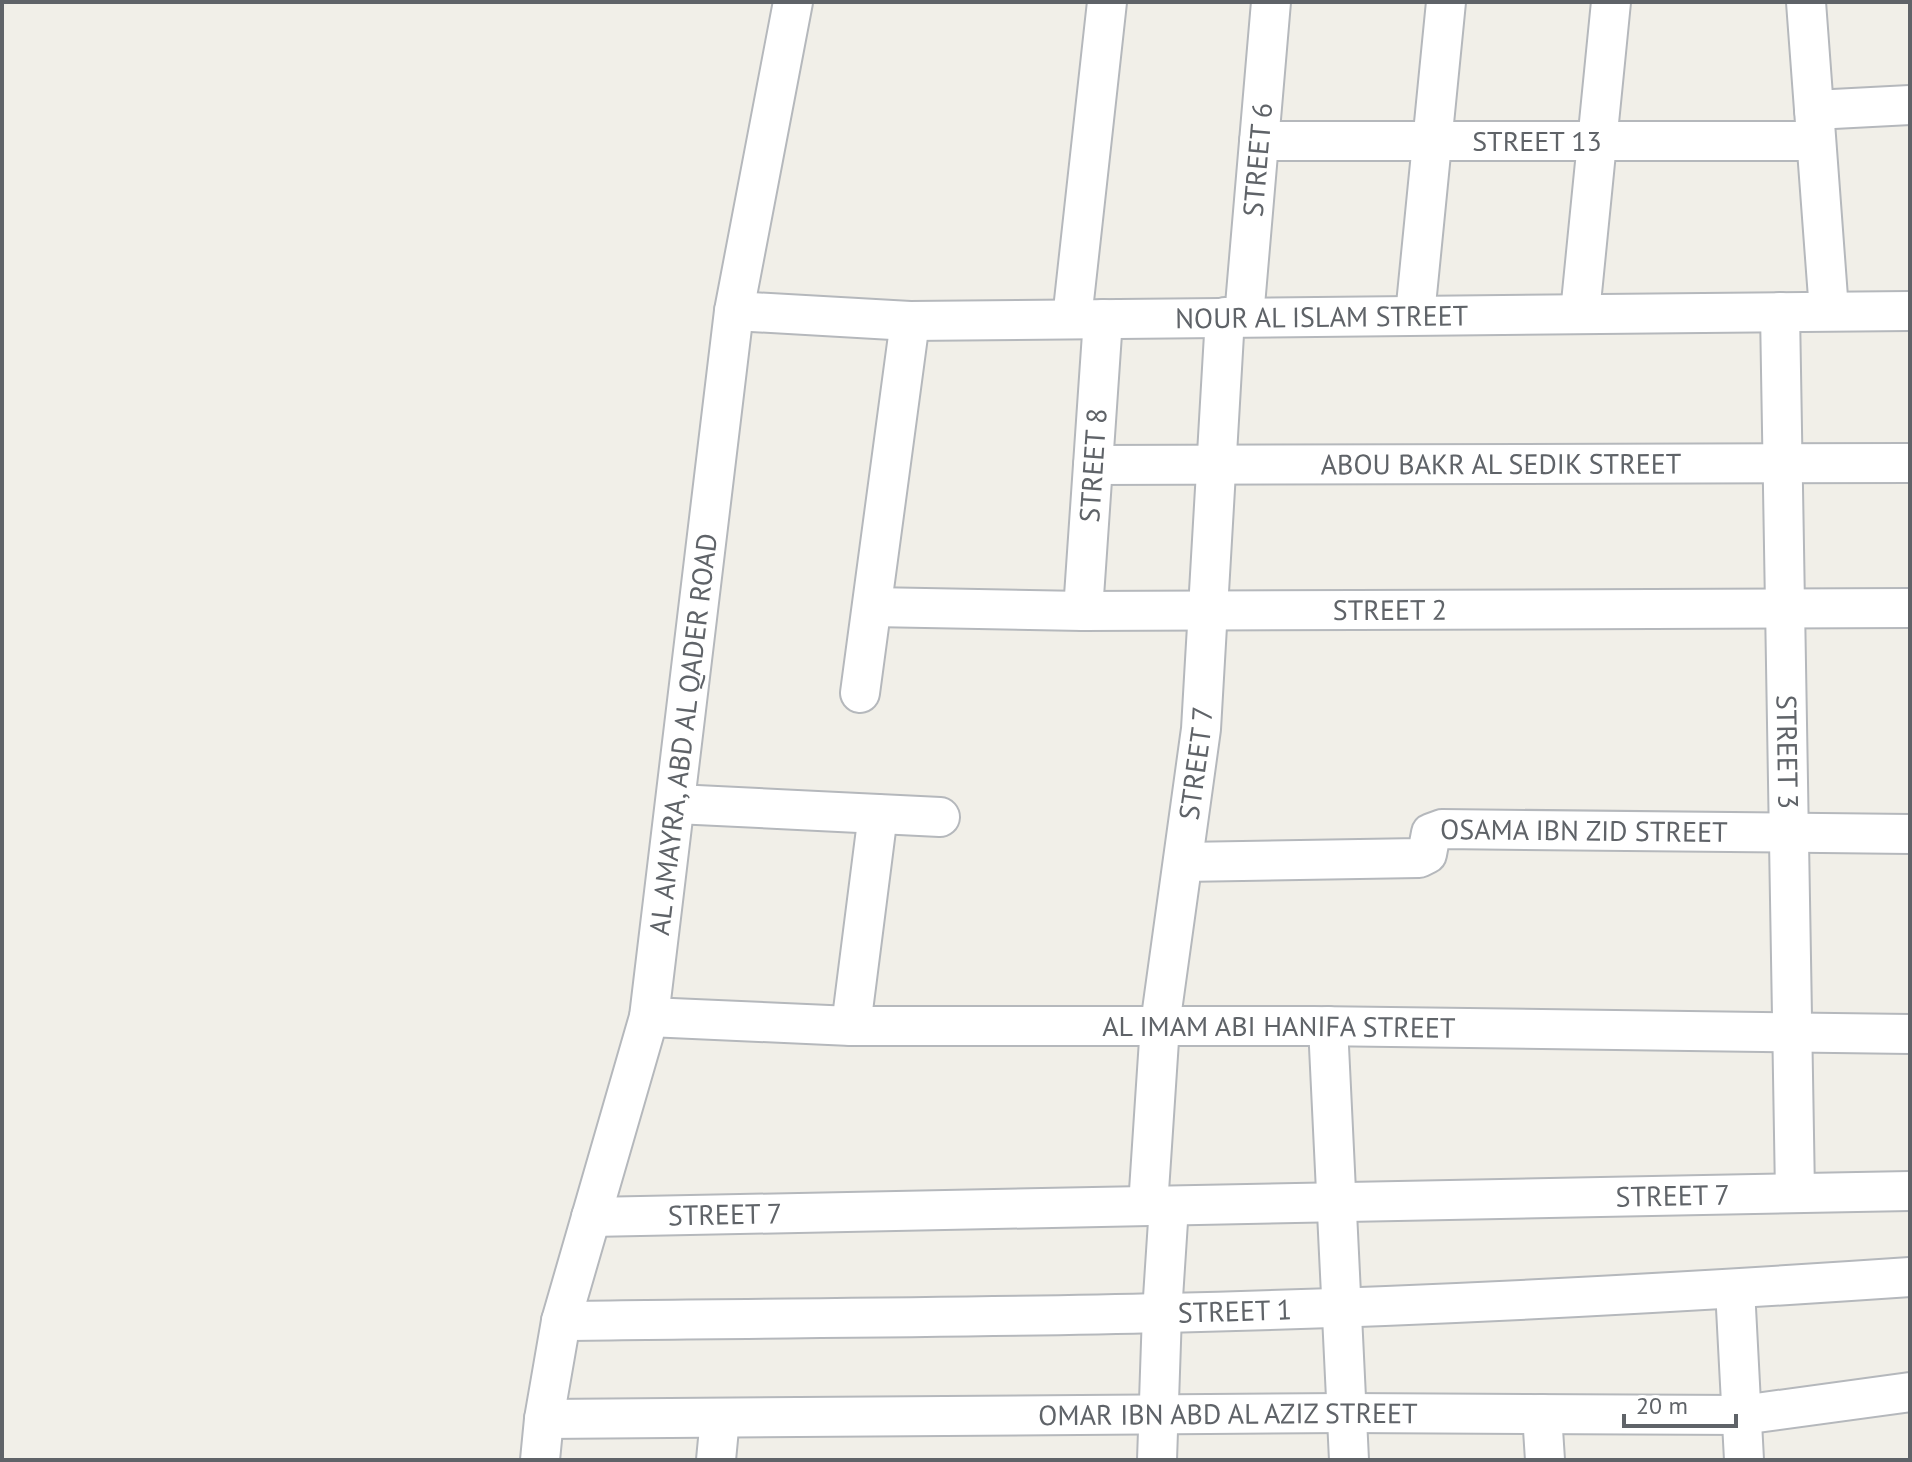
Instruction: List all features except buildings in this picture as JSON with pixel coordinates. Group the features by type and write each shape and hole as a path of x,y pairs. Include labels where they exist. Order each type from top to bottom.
{"street":[{"name":"AL AMAYRA, ABD AL QADER ROAD","path":"540,1460 561,1321 649,1017 734,311 793,2"},
{"name":"STREET 8","path":"1083,611 1093,465 1088,319 1107,2"},
{"name":"STREET 6","path":"1235,317 1259,141 1271,2"},
{"path":"1415,315 1446,2"},
{"path":"1580,313 1611,2"},
{"path":"1806,2 1829,311"},
{"name":"STREET 13","path":"1259,141 1597,142 1815,126 1910,105"},
{"name":"NOUR AL ISLAM STREET","path":"734,311 910,321 1910,311"},
{"name":"STREET 3","path":"1780,312 1795,1193"},
{"name":"STREET 7","path":"1158,1206 1160,1025 1201,729 1217,464 1235,317"},
{"path":"860,693 910,321"},
{"name":"ABOU BAKR AL SEDIK STREET","path":"1093,465 1910,463"},
{"name":"STREET 2","path":"872,607 1083,611 1910,608"},
{"path":"676,804 940,817"},
{"path":"851,1026 878,814"},
{"name":"OSAMA IBN ZID STREET","path":"1183,862 1424,857 1429,850 1431,833 1442,829 1910,834"},
{"name":"AL IMAM ABI HANIFA STREET","path":"649,1017 851,1026 1328,1026 1910,1034"},
{"path":"1328,1026 1349,1460"},
{"name":"STREET 7","path":"591,1217 1910,1191"},
{"path":"1157,1460 1162,1313 1158,1206"},
{"name":"STREET 1","path":"561,1321 1341,1308 1735,1289 1910,1277"},
{"path":"1735,1289 1744,1460"},
{"name":"OMAR IBN ABD AL AZIZ STREET","path":"544,1419 1346,1413 1742,1415 1910,1392"},
{"path":"1542,1414 1545,1460"},
{"path":"716,1460 720,1418"}]}
